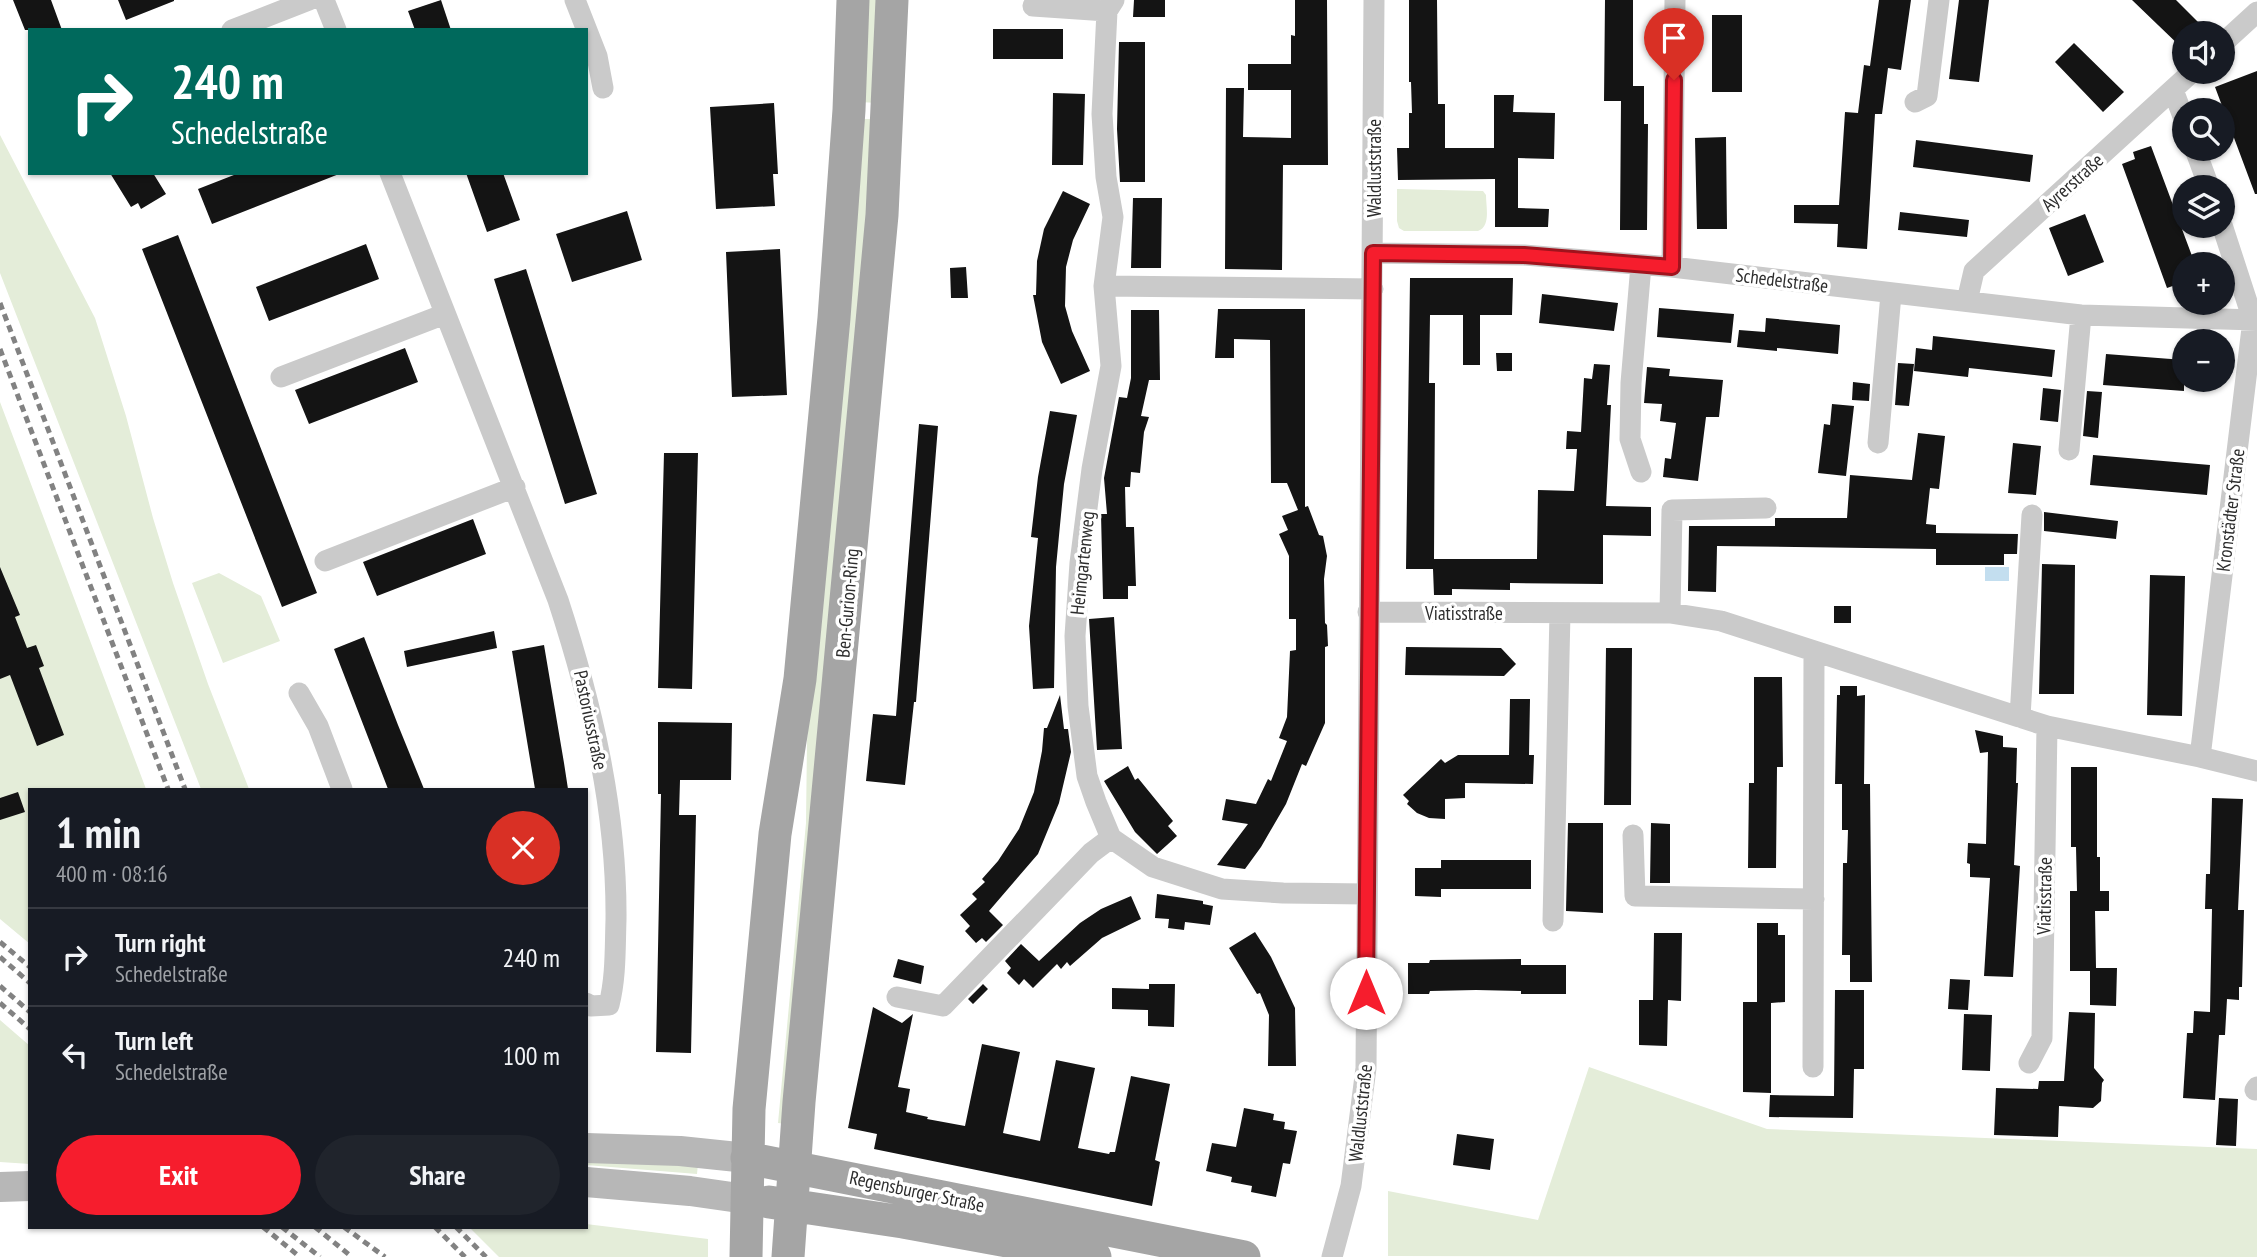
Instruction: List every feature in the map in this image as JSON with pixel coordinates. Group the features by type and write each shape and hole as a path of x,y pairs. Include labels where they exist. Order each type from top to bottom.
{"main road":[{"name":"Ben-Gurion-Ring","path":"747,1257 749,1110 773,850 799,690 834,318 849,110 853,0"},
{"name":"Ben-Gurion-Ring","path":"788,1257 794,1166 881,228 888,130 892,0"},
{"name":"Regensburger Straße","path":"588,1148 680,1151 747,1158 1244,1257"},
{"name":"Regensburger Straße","path":"588,1182 677,1189 903,1222 1095,1257"},
{"path":"0,1187 28,1186"},
{"path":"0,1207 28,1207"}],"street":[{"path":"237,28 309,0"},
{"path":"324,0 335,28"},
{"path":"575,0 586,28"},
{"name":"Waldluststraße","path":"1332,1257 1351,1186 1364,1094 1370,705 1368,612 1374,0"},
{"path":"1672,267 1675,0"},
{"path":"1914,102 1927,96 1938,0"},
{"name":"Heimgartenweg","path":"1032,6 1110,5 1102,114 1106,177 1113,217 1104,286 1111,366 1092,469 1080,563 1075,636 1087,776 1111,838"},
{"path":"2235,32 2257,12"},
{"path":"588,33 597,56 603,88"},
{"name":"Ayrerstraße","path":"1967,301 1974,271 2179,84"},
{"path":"2173,90 2176,98"},
{"name":"Pastoriusstraße","path":"391,175 515,487 577,657 599,745 616,871 615,980 607,1015 588,1004"},
{"name":"Kronstädter Straße","path":"2200,757 2255,320 2227,238"},
{"name":"Schedelstraße","path":"1373,253 1524,255 1672,267 2081,315 2255,320"},
{"path":"1641,265 1631,383 1630,439 1641,472"},
{"path":"1104,286 1373,289"},
{"path":"1878,443 1891,294"},
{"path":"281,377 444,314"},
{"path":"2069,450 2081,315"},
{"path":"325,561 515,487"},
{"path":"1670,613 1672,510 1766,508"},
{"path":"2020,717 2032,515"},
{"name":"Viatisstraße","path":"1368,612 1670,613 1721,621 2046,726 2257,771"},
{"path":"1553,921 1560,613"},
{"path":"1813,1068 1814,651"},
{"path":"299,694 318,726 342,788"},
{"name":"Viatisstraße","path":"2029,1063 2042,1038 2046,726"},
{"path":"1633,835 1635,896 1814,899"},
{"path":"897,998 943,1006 1091,853 1111,838 1153,867 1222,889 1367,894"}],"green space":[{"path":"863,0 880,0 878,103 859,102"},
{"path":"858,119 876,119 786,1124 778,1123 806,823 807,741"},
{"path":"0,135 95,318 173,583 208,684 249,788 201,788 0,273"},
{"path":"1397,189 1483,191 1486,195 1487,210 1485,225 1478,231 1404,231 1399,228 1397,221"},
{"path":"0,402 146,788 28,788 28,942 0,919"},
{"path":"219,573 261,596 280,641 223,663 192,583"},
{"path":"0,1020 28,1044 28,1164 0,1162"},
{"path":"1589,1067 1767,1129 2257,1149 2257,1257 1388,1256 1388,1191 1538,1220"},
{"path":"588,1159 698,1164 697,1174 588,1165"},
{"path":"588,1224 708,1239 708,1257 499,1257 471,1229 588,1229"}],"water":[{"path":"1985,567 2009,567 2009,581 1985,581"}],"building":[{"path":"13,0 51,0 61,28 25,30"},
{"path":"118,0 174,0 174,1 126,20"},
{"path":"441,0 450,28 414,28 408,11"},
{"path":"1134,0 1165,0 1165,17 1133,17"},
{"path":"1295,0 1327,0 1328,165 1283,165 1282,270 1225,269 1226,88 1244,88 1243,137 1291,138 1291,90 1248,90 1248,64 1291,64 1291,35 1295,36"},
{"path":"1409,0 1437,0 1438,104 1445,104 1445,148 1494,148 1494,95 1514,95 1513,112 1555,113 1554,159 1518,158 1518,208 1549,209 1548,227 1495,227 1495,179 1398,180 1397,148 1409,148 1409,113 1412,113 1409,82"},
{"path":"1605,0 1633,0 1633,86 1644,86 1644,124 1648,124 1647,230 1620,230 1621,101 1604,101"},
{"path":"1879,0 1911,0 1901,70 1888,68 1882,114 1875,114 1867,249 1837,247 1838,224 1794,223 1794,205 1839,205 1845,112 1858,113 1864,65 1870,66"},
{"path":"1959,0 1989,0 1979,82 1949,79"},
{"path":"2132,0 2176,0 2197,21 2172,21 2172,38"},
{"path":"1712,15 1742,15 1742,92 1712,92"},
{"path":"993,29 1063,29 1063,59 993,59"},
{"path":"1119,42 1145,42 1145,182 1120,182 1117,129"},
{"path":"2074,43 2124,92 2103,112 2055,62"},
{"path":"2257,71 2257,194 2235,140 2235,98 2219,98 2215,87 2235,84 2235,79"},
{"path":"1053,93 1085,94 1083,165 1052,165"},
{"path":"774,103 778,174 773,174 775,206 716,209 710,107"},
{"path":"1726,137 1727,229 1697,229 1695,138"},
{"path":"1916,140 2033,155 2030,182 1913,167"},
{"path":"2151,146 2172,202 2172,238 2185,238 2191,252 2172,252 2172,286 2167,288 2122,164 2135,159 2133,152"},
{"path":"111,175 154,175 166,194 141,209 138,203 131,207"},
{"path":"234,175 336,175 212,224 198,189"},
{"path":"467,175 504,175 520,220 487,232"},
{"path":"1063,191 1090,204 1073,240 1066,267 1065,306 1072,331 1090,371 1061,384 1042,342 1033,295 1036,295 1037,261 1044,229"},
{"path":"1133,198 1162,198 1161,268 1131,268"},
{"path":"627,211 642,260 572,282 556,234"},
{"path":"1900,212 1969,220 1967,237 1898,230"},
{"path":"2085,214 2104,262 2068,276 2049,228"},
{"path":"178,235 317,593 282,607 142,249"},
{"path":"366,244 379,279 269,321 256,287"},
{"path":"780,249 787,395 732,397 726,252"},
{"path":"966,267 968,298 951,298 950,268"},
{"path":"526,269 597,494 565,504 494,279"},
{"path":"1410,278 1513,278 1512,315 1480,315 1480,365 1463,365 1463,315 1430,315 1429,383 1435,383 1434,559 1537,559 1538,490 1574,491 1577,449 1566,449 1567,431 1581,432 1584,378 1592,379 1594,364 1610,365 1607,405 1611,405 1606,506 1651,507 1651,536 1603,535 1603,584 1510,583 1510,590 1452,589 1452,595 1434,595 1433,569 1406,569"},
{"path":"1542,294 1618,303 1614,331 1539,323"},
{"path":"1659,308 1734,314 1731,343 1657,337"},
{"path":"1218,309 1305,309 1305,507 1308,506 1319,535 1323,536 1327,556 1324,579 1328,646 1325,647 1325,723 1306,766 1302,764 1286,804 1245,869 1217,865 1248,824 1222,820 1226,799 1256,804 1268,779 1271,781 1287,741 1279,738 1287,717 1290,651 1296,650 1296,619 1289,619 1289,556 1279,534 1288,530 1282,516 1298,510 1287,483 1271,483 1270,340 1234,339 1234,358 1215,358"},
{"path":"1131,310 1159,310 1160,380 1149,380 1141,416 1149,417 1144,432 1140,473 1131,472 1130,487 1125,487 1126,527 1134,527 1136,586 1128,586 1128,599 1103,599 1101,514 1107,514 1104,478 1119,397 1127,398 1131,378"},
{"path":"1766,318 1840,325 1838,354 1737,347 1739,330 1765,332"},
{"path":"1933,336 2055,350 2052,377 1969,368 1968,377 1914,371 1916,348 1932,350"},
{"path":"405,348 418,382 309,424 295,390"},
{"path":"1496,353 1512,353 1512,371 1497,371"},
{"path":"2106,354 2172,359 2172,390 2103,385"},
{"path":"1898,363 1914,364 1909,406 1895,405"},
{"path":"1647,367 1670,369 1669,376 1723,380 1719,417 1706,417 1698,481 1663,477 1665,458 1671,459 1676,423 1660,421 1662,404 1644,403"},
{"path":"1853,382 1870,384 1869,401 1852,400"},
{"path":"2043,388 2061,390 2058,422 2040,420"},
{"path":"2087,391 2102,392 2098,438 2083,436"},
{"path":"1832,404 1854,406 1846,476 1818,473 1824,424 1830,425"},
{"path":"1050,411 1077,415 1064,484 1056,567 1054,688 1033,689 1029,626 1038,538 1031,537"},
{"path":"919,424 938,426 916,702 905,785 866,781 873,714 896,716"},
{"path":"1918,433 1945,436 1939,489 1930,488 1926,524 1936,525 1936,533 2018,534 2017,554 2004,554 2004,565 1936,565 1936,549 1717,546 1716,592 1688,591 1689,526 1775,526 1775,518 1847,518 1850,475 1912,480"},
{"path":"2013,443 2041,446 2036,495 2008,493"},
{"path":"664,453 698,453 692,689 658,688"},
{"path":"2093,455 2210,465 2207,495 2090,485"},
{"path":"2044,512 2118,521 2116,539 2044,531"},
{"path":"473,519 486,554 377,596 363,562"},
{"path":"2042,564 2075,565 2074,694 2039,694"},
{"path":"0,567 20,615 15,617 27,648 36,645 44,666 39,668 64,735 37,746 10,675 0,679"},
{"path":"2150,575 2185,576 2182,716 2147,715"},
{"path":"1834,606 1851,606 1851,623 1834,623"},
{"path":"1114,617 1122,749 1097,750 1089,619"},
{"path":"494,631 497,648 407,667 404,651"},
{"path":"364,637 424,788 388,788 334,649"},
{"path":"544,645 568,788 535,788 512,651"},
{"path":"1406,647 1501,648 1516,664 1504,676 1405,675"},
{"path":"1606,648 1632,648 1631,805 1604,805"},
{"path":"1754,677 1782,677 1783,767 1777,767 1776,868 1748,868 1749,783 1754,783"},
{"path":"1840,686 1857,686 1857,696 1865,695 1864,784 1870,784 1872,982 1850,982 1850,955 1842,955 1843,863 1847,863 1848,830 1842,830 1842,784 1835,784 1837,695 1840,695"},
{"path":"1060,695 1064,729 1068,729 1071,752 1059,803 1038,854 989,911 1003,925 986,942 982,938 976,943 965,931 970,926 960,915 977,899 972,894 985,882 982,879 998,861 1019,829 1034,792 1044,728 1047,728"},
{"path":"1510,699 1530,699 1529,755 1534,755 1533,784 1465,783 1465,798 1445,799 1445,819 1429,818 1417,813 1407,804 1409,801 1403,795 1441,759 1445,763 1458,755 1509,755"},
{"path":"658,722 732,723 731,780 680,780 679,815 696,815 691,1053 656,1052 661,794 658,794"},
{"path":"1975,730 2003,736 2003,747 2017,748 2014,865 2020,866 2013,977 1984,976 1990,878 1970,877 1970,864 1967,863 1968,843 1986,844 1988,752 1980,753"},
{"path":"1128,766 1135,780 1138,778 1173,821 1168,826 1177,836 1157,854 1135,832 1104,781"},
{"path":"2071,767 2097,767 2097,857 2100,857 2100,891 2109,891 2109,911 2095,911 2096,968 2117,968 2116,1006 2090,1005 2090,971 2070,971 2070,891 2077,891 2076,847 2071,847"},
{"path":"18,792 25,812 0,820 0,798"},
{"path":"2212,798 2243,799 2238,910 2244,910 2242,987 2239,987 2239,1000 2227,999 2225,1035 2219,1035 2215,1100 2183,1098 2187,1033 2193,1033 2194,1011 2210,1012 2212,909 2205,909 2206,874 2210,874"},
{"path":"1568,823 1603,823 1603,913 1566,911"},
{"path":"1651,823 1670,824 1670,883 1650,883"},
{"path":"1441,860 1531,860 1531,889 1441,889 1441,897 1415,896 1415,868 1441,868"},
{"path":"1157,894 1203,901 1203,904 1213,906 1210,925 1185,922 1184,930 1168,928 1169,919 1155,918"},
{"path":"1131,896 1141,919 1102,938 1070,966 1067,962 1061,969 1057,964 1033,988 1024,979 1019,985 1007,973 1011,968 1005,961 1021,944 1039,961 1080,923 1101,909"},
{"path":"1757,923 1778,923 1778,935 1785,935 1785,1002 1771,1003 1771,1093 1743,1092 1743,1002 1757,1002"},
{"path":"1255,932 1271,957 1295,1008 1296,1066 1268,1066 1269,1015 1260,993 1257,994 1229,948"},
{"path":"1654,933 1682,933 1681,1001 1668,1000 1667,1046 1639,1045 1639,1000 1653,1000"},
{"path":"898,959 924,966 921,984 893,977"},
{"path":"1521,959 1521,965 1566,965 1566,994 1476,990 1408,994 1408,963 1429,963 1430,960"},
{"path":"1950,979 1970,980 1968,1010 1948,1009"},
{"path":"983,984 988,989 973,1004 968,999"},
{"path":"1149,984 1175,984 1174,1027 1148,1026 1148,1010 1112,1009 1112,988 1149,989"},
{"path":"1835,990 1864,990 1864,1069 1854,1069 1853,1118 1769,1117 1770,1095 1834,1096"},
{"path":"873,1007 902,1023 913,1014 898,1087 910,1089 906,1112 928,1117 927,1119 965,1126 982,1044 1020,1052 1003,1133 1040,1141 1056,1060 1095,1068 1078,1148 1109,1154 1115,1152 1131,1076 1170,1084 1155,1160 1160,1162 1152,1206 874,1149 877,1134 848,1128"},
{"path":"2069,1012 2095,1013 2094,1068 2104,1080 2101,1101 2093,1108 2059,1106 2058,1137 1994,1135 1996,1088 2038,1089 2039,1081 2064,1081"},
{"path":"1964,1014 1992,1015 1990,1071 1962,1070"},
{"path":"2219,1098 2238,1099 2236,1146 2216,1145"},
{"path":"1244,1108 1274,1114 1273,1120 1285,1122 1284,1129 1297,1131 1290,1164 1283,1163 1276,1197 1251,1192 1252,1186 1231,1182 1232,1177 1206,1171 1212,1143 1236,1147"},
{"path":"1457,1134 1494,1139 1490,1170 1453,1165"}],"railway":[{"path":"0,303 185,788"},
{"path":"0,349 168,788"},
{"path":"0,942 28,965"},
{"path":"0,957 28,981"},
{"path":"0,986 28,1010"},
{"path":"0,1003 28,1027"},
{"path":"265,1229 300,1257"},
{"path":"285,1229 320,1257"},
{"path":"317,1229 352,1257"},
{"path":"347,1229 385,1257"},
{"path":"437,1229 465,1257"},
{"path":"458,1229 486,1257"}],"route":[{"path":"1366,993 1373,253 1524,255 1672,267 1674,80"}]}
